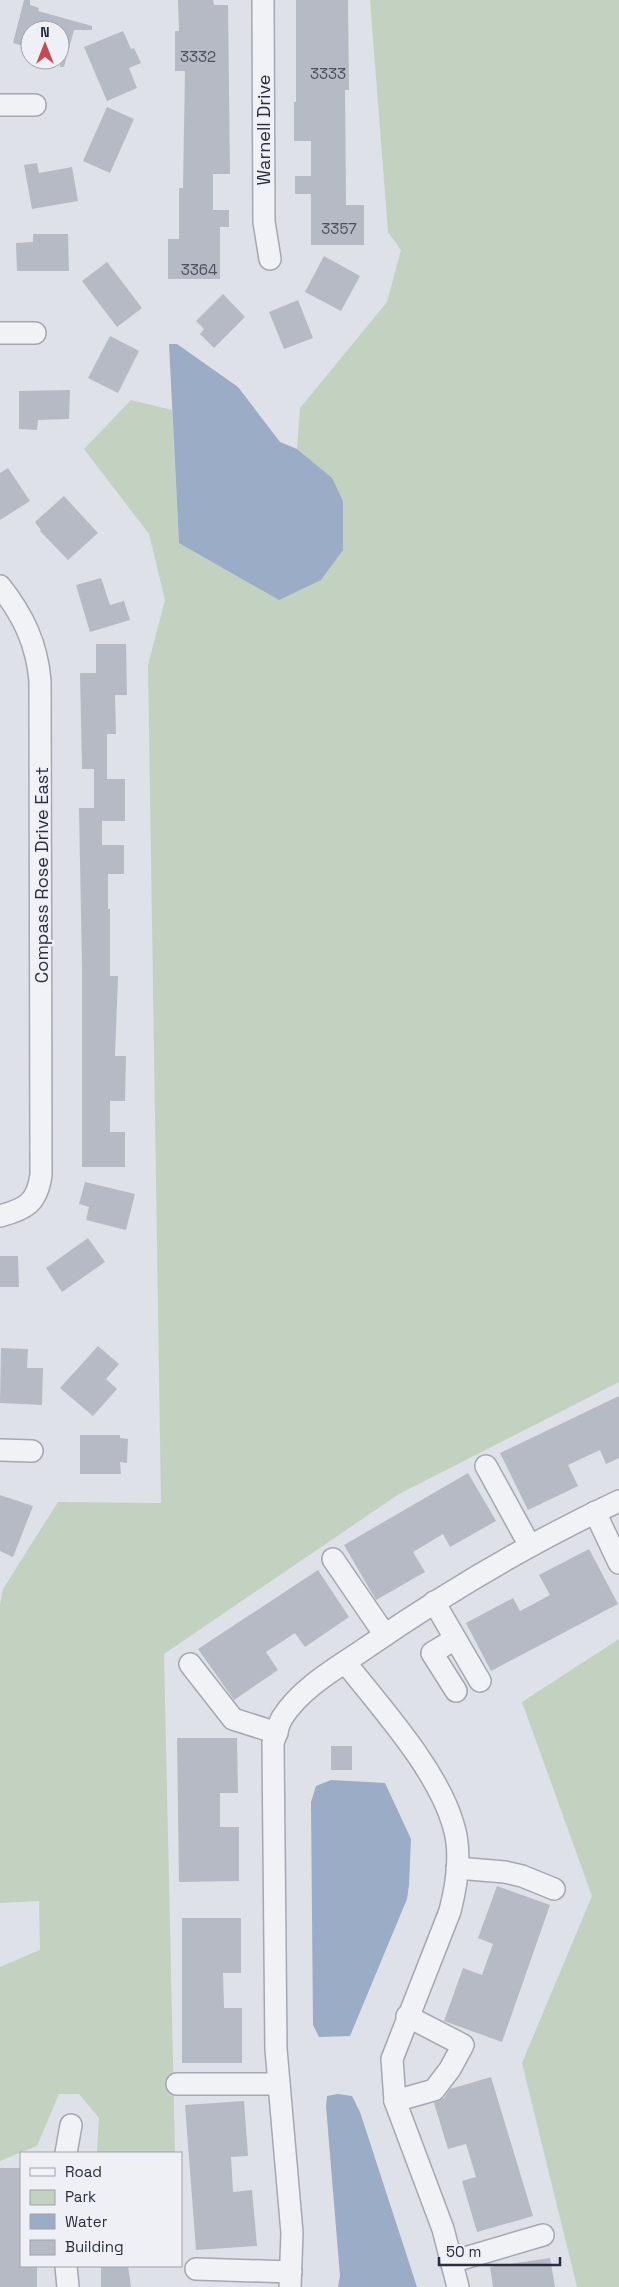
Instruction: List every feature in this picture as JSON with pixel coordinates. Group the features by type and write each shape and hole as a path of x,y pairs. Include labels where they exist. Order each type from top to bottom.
{"street":[{"name":"Warnell Drive","path":"263,0 264,222 270,259"},
{"path":"0,105 35,105"},
{"path":"0,333 35,333"},
{"name":"Compass Rose Drive East","path":"0,586 23,618 38,658 40,681 41,1175 39,1192 30,1203 18,1211 0,1216"},
{"path":"0,1450 32,1451"},
{"path":"486,1466 530,1546"},
{"path":"196,2269 291,2280 292,2234 276,2049 273,1743 282,1719 302,1694 434,1602 556,1530 619,1501"},
{"path":"595,1512 619,1563"},
{"path":"333,1559 385,1635"},
{"path":"434,1602 480,1681"},
{"path":"455,1639 432,1653 456,1691"},
{"path":"346,1662 426,1768 444,1797 454,1825 457,1885 450,1910 407,2016 392,2059 395,2101 442,2229 458,2287"},
{"path":"190,1664 233,1719 277,1733"},
{"path":"457,1868 505,1872 522,1876 554,1889"},
{"path":"395,2101 434,2090 450,2070 464,2044 407,2016"},
{"path":"177,2084 279,2084"},
{"path":"66,2152 71,2126"},
{"path":"451,2262 543,2235"},
{"path":"66,2267 68,2287"}],"green space":[{"path":"370,0 619,0 619,1382 399,1494 164,1654 175,2152 97,2152 99,2118 79,2094 59,2094 37,2146 0,2161 0,1967 40,1950 39,1901 0,1903 0,1605 3,1589 58,1502 161,1503 148,665 165,600 149,534 84,449 131,400 172,410 179,543 331,478 297,449 300,408 387,302 401,250 388,232"},
{"path":"619,1639 619,2287 577,2287 522,2063 592,1896 522,1702"}],"water":[{"path":"169,344 177,344 238,387 280,442 297,449 332,478 343,501 343,550 321,580 279,600 179,543"},
{"path":"331,1780 385,1783 411,1839 409,1885 407,1899 350,2036 319,2037 313,2025 311,1802 316,1786"},
{"path":"338,2094 352,2096 360,2112 417,2287 338,2287 340,2276 326,2106 327,2096"}],"building":[{"path":"24,0 30,0 30,5 39,8 38,11 92,26 92,30 74,30 70,45 70,20 20,20 20,45 13,43"},
{"path":"178,0 213,0 214,5 228,5 230,174 213,174 213,210 229,210 229,227 220,227 220,279 168,279 168,239 179,239 179,188 183,188 185,71 175,71 175,31 179,31"},
{"path":"296,0 348,0 349,90 345,90 346,205 364,205 364,245 311,245 311,194 295,194 295,176 311,176 311,141 294,141"},
{"path":"123,31 131,49 134,48 141,63 129,68 137,88 107,101 84,47"},
{"path":"107,107 134,119 110,173 83,161"},
{"path":"37,163 39,173 72,167 78,201 32,209 24,165"},
{"path":"33,234 68,234 69,271 17,271 16,243 33,242"},
{"path":"324,256 360,276 341,311 305,292"},
{"path":"107,262 142,308 117,327 82,281"},
{"path":"223,294 245,317 214,348 200,334 204,329 196,321"},
{"path":"298,300 313,338 284,349 269,312"},
{"path":"110,336 139,351 118,393 88,378"},
{"path":"70,390 69,419 38,420 37,430 19,429 19,391"},
{"path":"8,468 30,501 0,520 0,473"},
{"path":"64,496 98,533 68,560 40,531 35,522"},
{"path":"101,578 110,605 124,601 130,620 90,632 76,585"},
{"path":"96,644 126,644 127,695 115,695 116,734 107,734 107,779 125,779 125,821 102,821 102,845 124,845 124,874 108,874 108,909 110,909 110,976 118,976 115,1056 126,1056 125,1101 110,1101 110,1132 125,1132 125,1167 82,1167 82,968 79,808 94,808 94,769 82,769 80,673 96,673"},
{"path":"85,1182 135,1194 126,1230 86,1220 89,1207 79,1204"},
{"path":"88,1238 105,1262 62,1292 46,1268"},
{"path":"0,1256 18,1256 19,1287 0,1287"},
{"path":"98,1346 119,1364 106,1379 117,1389 93,1416 60,1388"},
{"path":"1,1348 28,1349 27,1368 43,1368 42,1405 0,1403"},
{"path":"619,1396 619,1458 606,1464 600,1450 568,1465 578,1486 528,1510 500,1453"},
{"path":"80,1435 120,1435 120,1438 128,1439 127,1463 120,1462 121,1474 80,1474"},
{"path":"468,1473 496,1521 450,1547 443,1534 413,1552 425,1572 376,1600 344,1545"},
{"path":"0,1495 33,1506 13,1557 0,1551"},
{"path":"589,1549 618,1604 491,1671 466,1623 513,1598 520,1611 550,1595 539,1575"},
{"path":"318,1570 349,1617 305,1647 295,1633 266,1652 278,1670 234,1700 198,1649"},
{"path":"177,1738 237,1738 238,1793 220,1793 220,1827 239,1827 239,1881 179,1882"},
{"path":"331,1746 352,1746 352,1770 331,1770"},
{"path":"497,1886 550,1905 502,2042 444,2021 463,1968 482,1975 493,1944 478,1938"},
{"path":"182,1918 241,1918 241,1973 223,1973 224,2008 242,2008 242,2063 182,2063"},
{"path":"491,2077 533,2216 477,2232 462,2181 476,2177 466,2144 448,2149 434,2103 444,2098 450,2089"},
{"path":"244,2101 248,2156 231,2157 233,2192 252,2190 257,2246 196,2250 185,2105"},
{"path":"0,2168 20,2168 20,2267 37,2267 37,2287 0,2287"},
{"path":"550,2258 555,2287 493,2287 490,2267"},
{"path":"101,2267 128,2267 131,2287 101,2287"}]}
